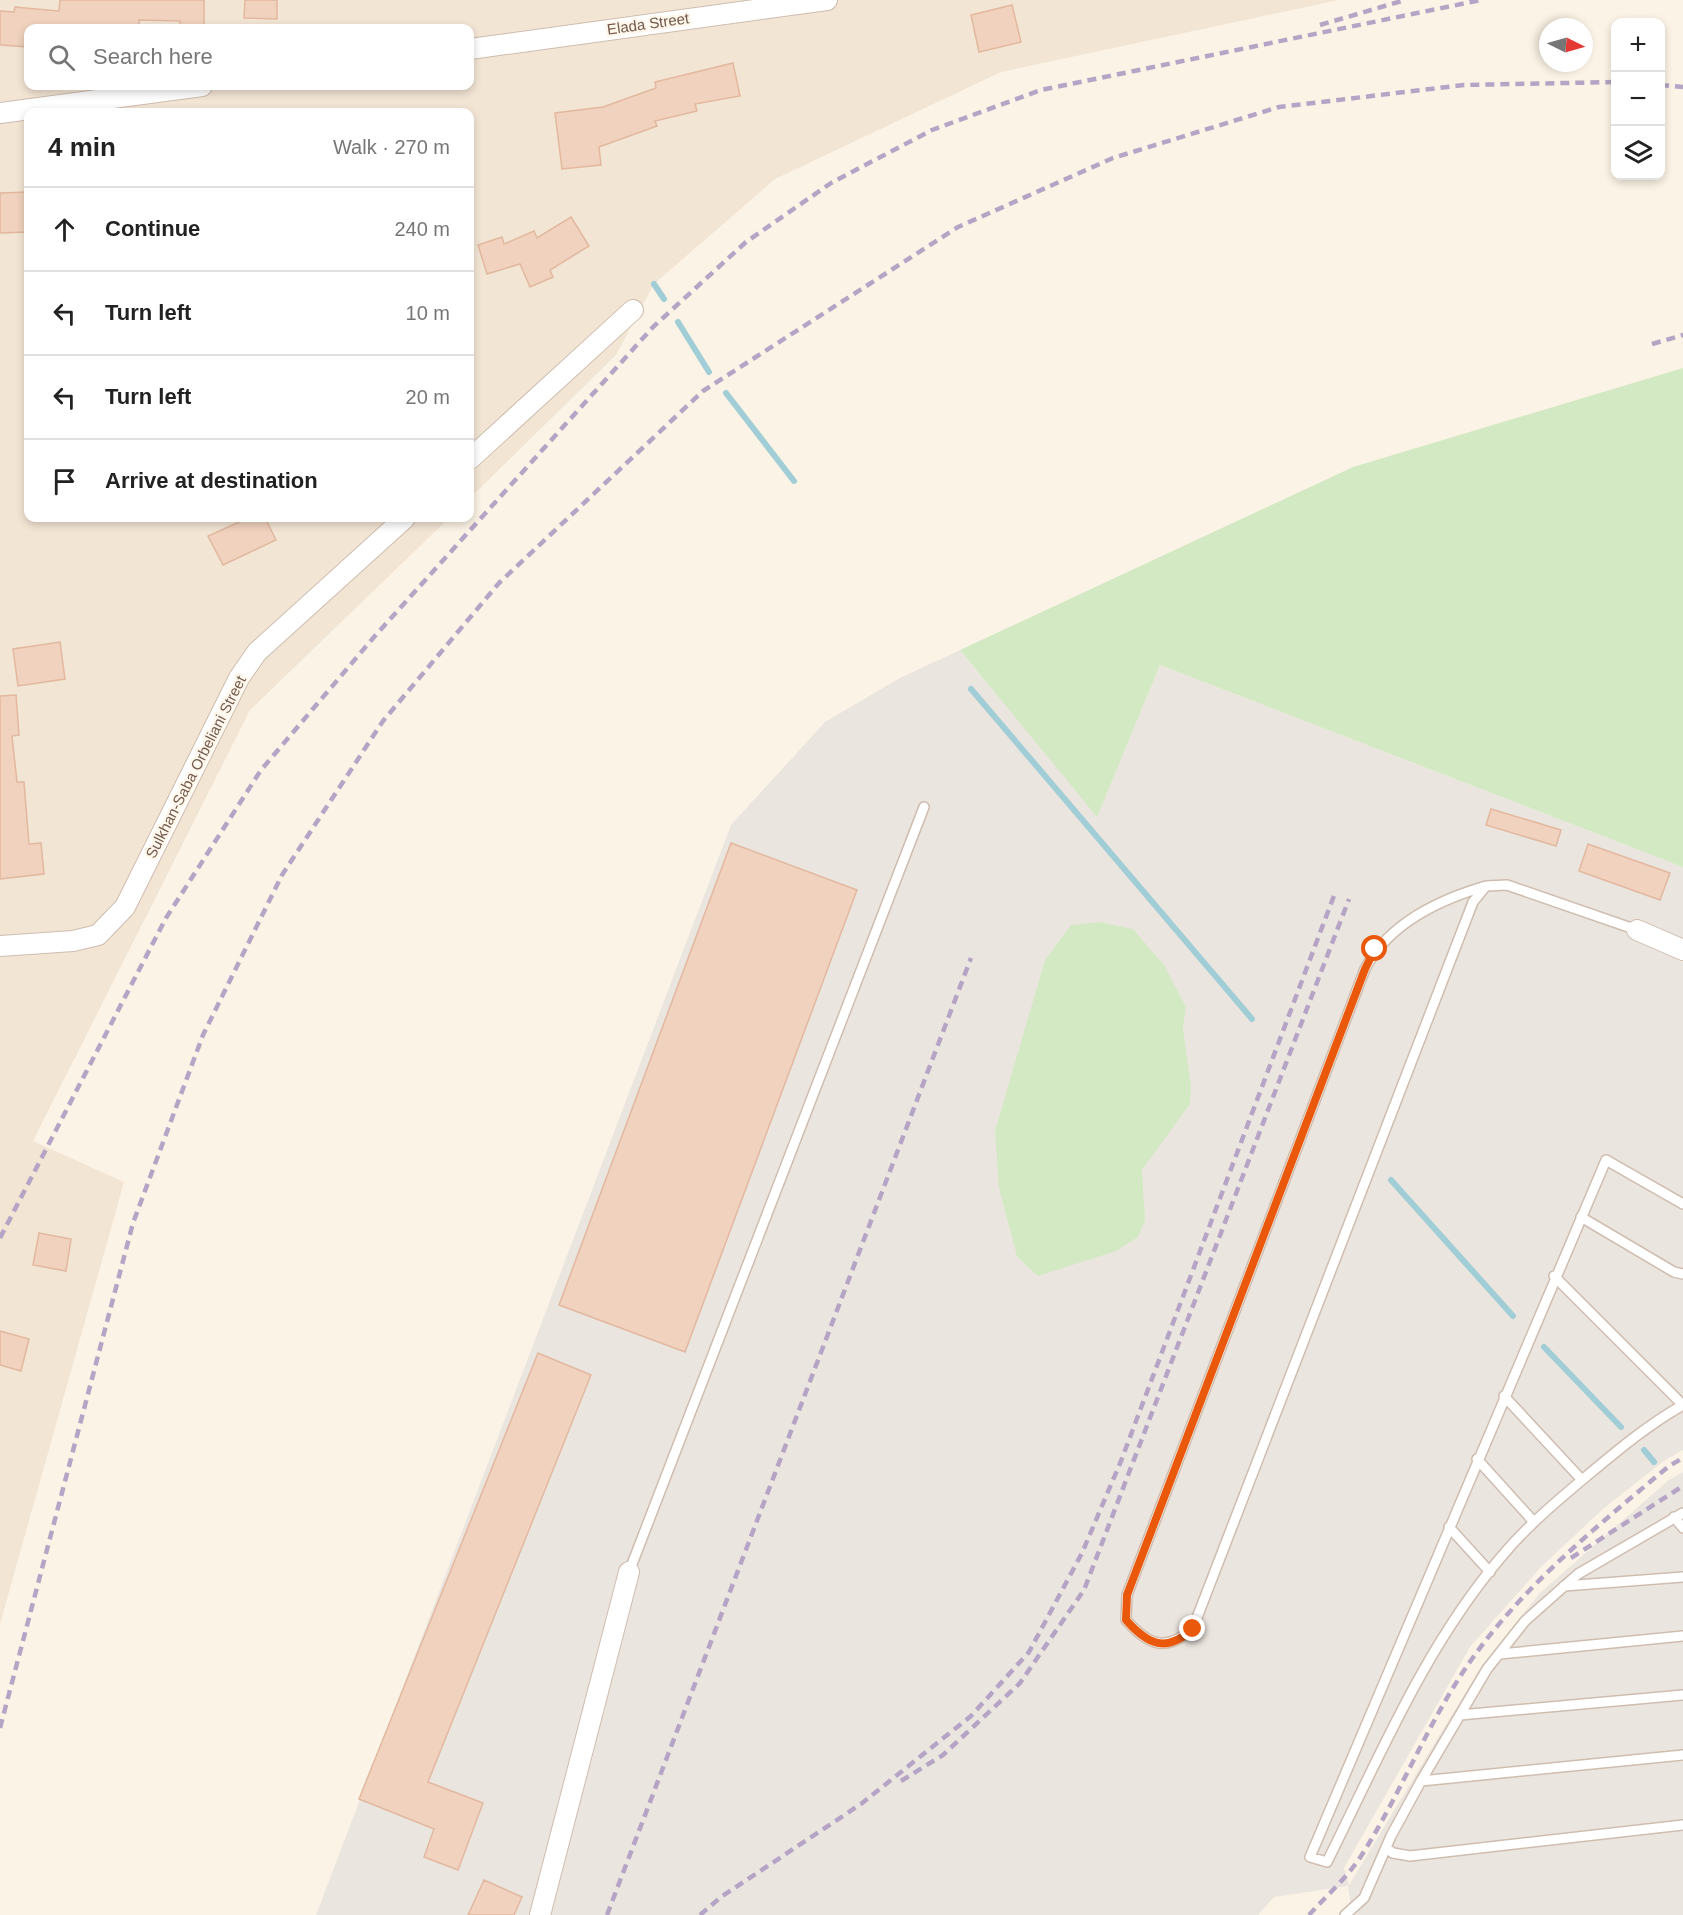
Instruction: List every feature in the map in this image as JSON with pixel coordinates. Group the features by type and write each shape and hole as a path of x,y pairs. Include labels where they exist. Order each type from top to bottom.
{"street":[{"name":"Elada Street","path":"474,48 827,0"},
{"path":"37,108 172,90"},
{"path":"0,113 24,110"},
{"path":"474,455 633,310"},
{"name":"Sulkhan-Saba Orbeliani Street","path":"0,946 73,941 98,934 125,907 239,678 257,652 401,522"},
{"path":"1637,930 1683,950"},
{"path":"540,1915 629,1572"}],"lane":[{"path":"629,1572 924,807"},
{"path":"1486,886 1473,902 1193,1629 1180,1640 1167,1644 1152,1642 1136,1632 1126,1620 1127,1595 1365,969 1375,949 1399,926 1465,892 1486,886 1507,885 1637,930"},
{"path":"1554,1276 1683,1405 1663,1416 1582,1480 1534,1522 1490,1572 1431,1654 1327,1862 1310,1857 1554,1276 1606,1160 1683,1204"},
{"path":"1581,1217 1674,1272 1683,1274"},
{"path":"1504,1396 1582,1480"},
{"path":"1477,1459 1534,1522"},
{"path":"1345,1915 1364,1898 1386,1848 1421,1781 1500,1654 1525,1621 1578,1574 1679,1515 1683,1528"},
{"path":"1449,1527 1490,1572"},
{"path":"1564,1586 1683,1577"},
{"path":"1500,1654 1683,1636"},
{"path":"1460,1716 1683,1695"},
{"path":"1421,1781 1683,1755"},
{"path":"1386,1848 1393,1853 1410,1856 1683,1825"}],"shaded area":[{"path":"0,0 1339,0 1001,72 775,179 654,284 616,355 474,494 474,108 24,108 24,522 445,522 250,710 33,1141 124,1182 0,1624"},
{"path":"960,650 1097,816 1160,665 1683,867 1683,1450 1665,1460 1603,1509 1541,1567 1470,1647 1344,1868 1349,1885 1482,1665 1540,1593 1670,1479 1683,1472 1683,1915 1352,1915 1348,1886 1274,1897 1258,1915 316,1915 731,825 825,722 900,678"}],"green space":[{"path":"1683,368 1683,867 1160,665 1097,817 960,650 1353,467"},
{"path":"1099,922 1133,929 1164,965 1186,1007 1183,1028 1191,1087 1190,1104 1142,1170 1145,1220 1138,1237 1116,1251 1038,1276 1017,1256 999,1188 995,1131 1045,960 1071,925"}],"building":[{"path":"60,0 204,0 204,24 139,20 139,24 24,24 24,47 0,45 0,11 14,12 15,7 59,11"},
{"path":"245,0 277,0 277,19 244,18"},
{"path":"1012,5 1021,42 979,52 971,15"},
{"path":"733,63 740,96 695,104 697,111 655,121 657,126 599,147 601,165 562,169 555,113 603,107 656,88 655,82"},
{"path":"24,192 24,232 0,233 0,193"},
{"path":"571,217 589,246 550,270 553,277 530,287 520,264 487,274 478,245 502,237 504,244 534,231 537,238"},
{"path":"239,522 267,522 276,540 223,565 208,536"},
{"path":"60,642 65,679 18,686 13,649"},
{"path":"16,695 19,735 12,736 17,782 24,782 29,844 41,843 44,874 0,879 0,696"},
{"path":"1491,809 1561,830 1556,846 1486,825"},
{"path":"731,843 857,890 685,1352 559,1305"},
{"path":"1588,844 1670,873 1660,900 1579,871"},
{"path":"39,1233 71,1239 66,1271 33,1265"},
{"path":"0,1331 29,1339 21,1371 0,1365"},
{"path":"538,1353 591,1375 428,1782 483,1803 458,1870 424,1857 434,1829 359,1799"},
{"path":"484,1880 522,1897 514,1915 468,1915"}],"waterway":[{"path":"654,284 664,299"},
{"path":"678,322 709,372"},
{"path":"726,393 794,481"},
{"path":"971,689 1252,1019"},
{"path":"1391,1180 1513,1316"},
{"path":"1544,1347 1621,1427"},
{"path":"1644,1450 1654,1462"}],"railway":[{"path":"1320,25 1405,0"},
{"path":"0,1238 166,918 261,770 374,637 653,327 746,242 831,183 932,130 1041,90 1481,0"},
{"path":"0,1728 133,1223 203,1035 282,875 383,721 499,583 703,391 958,227 1113,158 1279,107 1464,85 1611,82"},
{"path":"1665,85 1683,87"},
{"path":"1652,344 1683,335"},
{"path":"700,1915 721,1897 861,1804 971,1716 1029,1652 1082,1553 1121,1461 1335,893"},
{"path":"901,1781 943,1755 1020,1683 1084,1590 1349,899"},
{"path":"607,1915 971,958"},
{"path":"1309,1915 1345,1877 1363,1853 1446,1700 1477,1652 1498,1626 1567,1553 1669,1466 1683,1458"},
{"path":"1571,1558 1683,1486"}],"route":[{"path":"1193,1629 1180,1640 1167,1644 1152,1642 1136,1632 1126,1620 1127,1595 1365,969 1375,949"}]}
